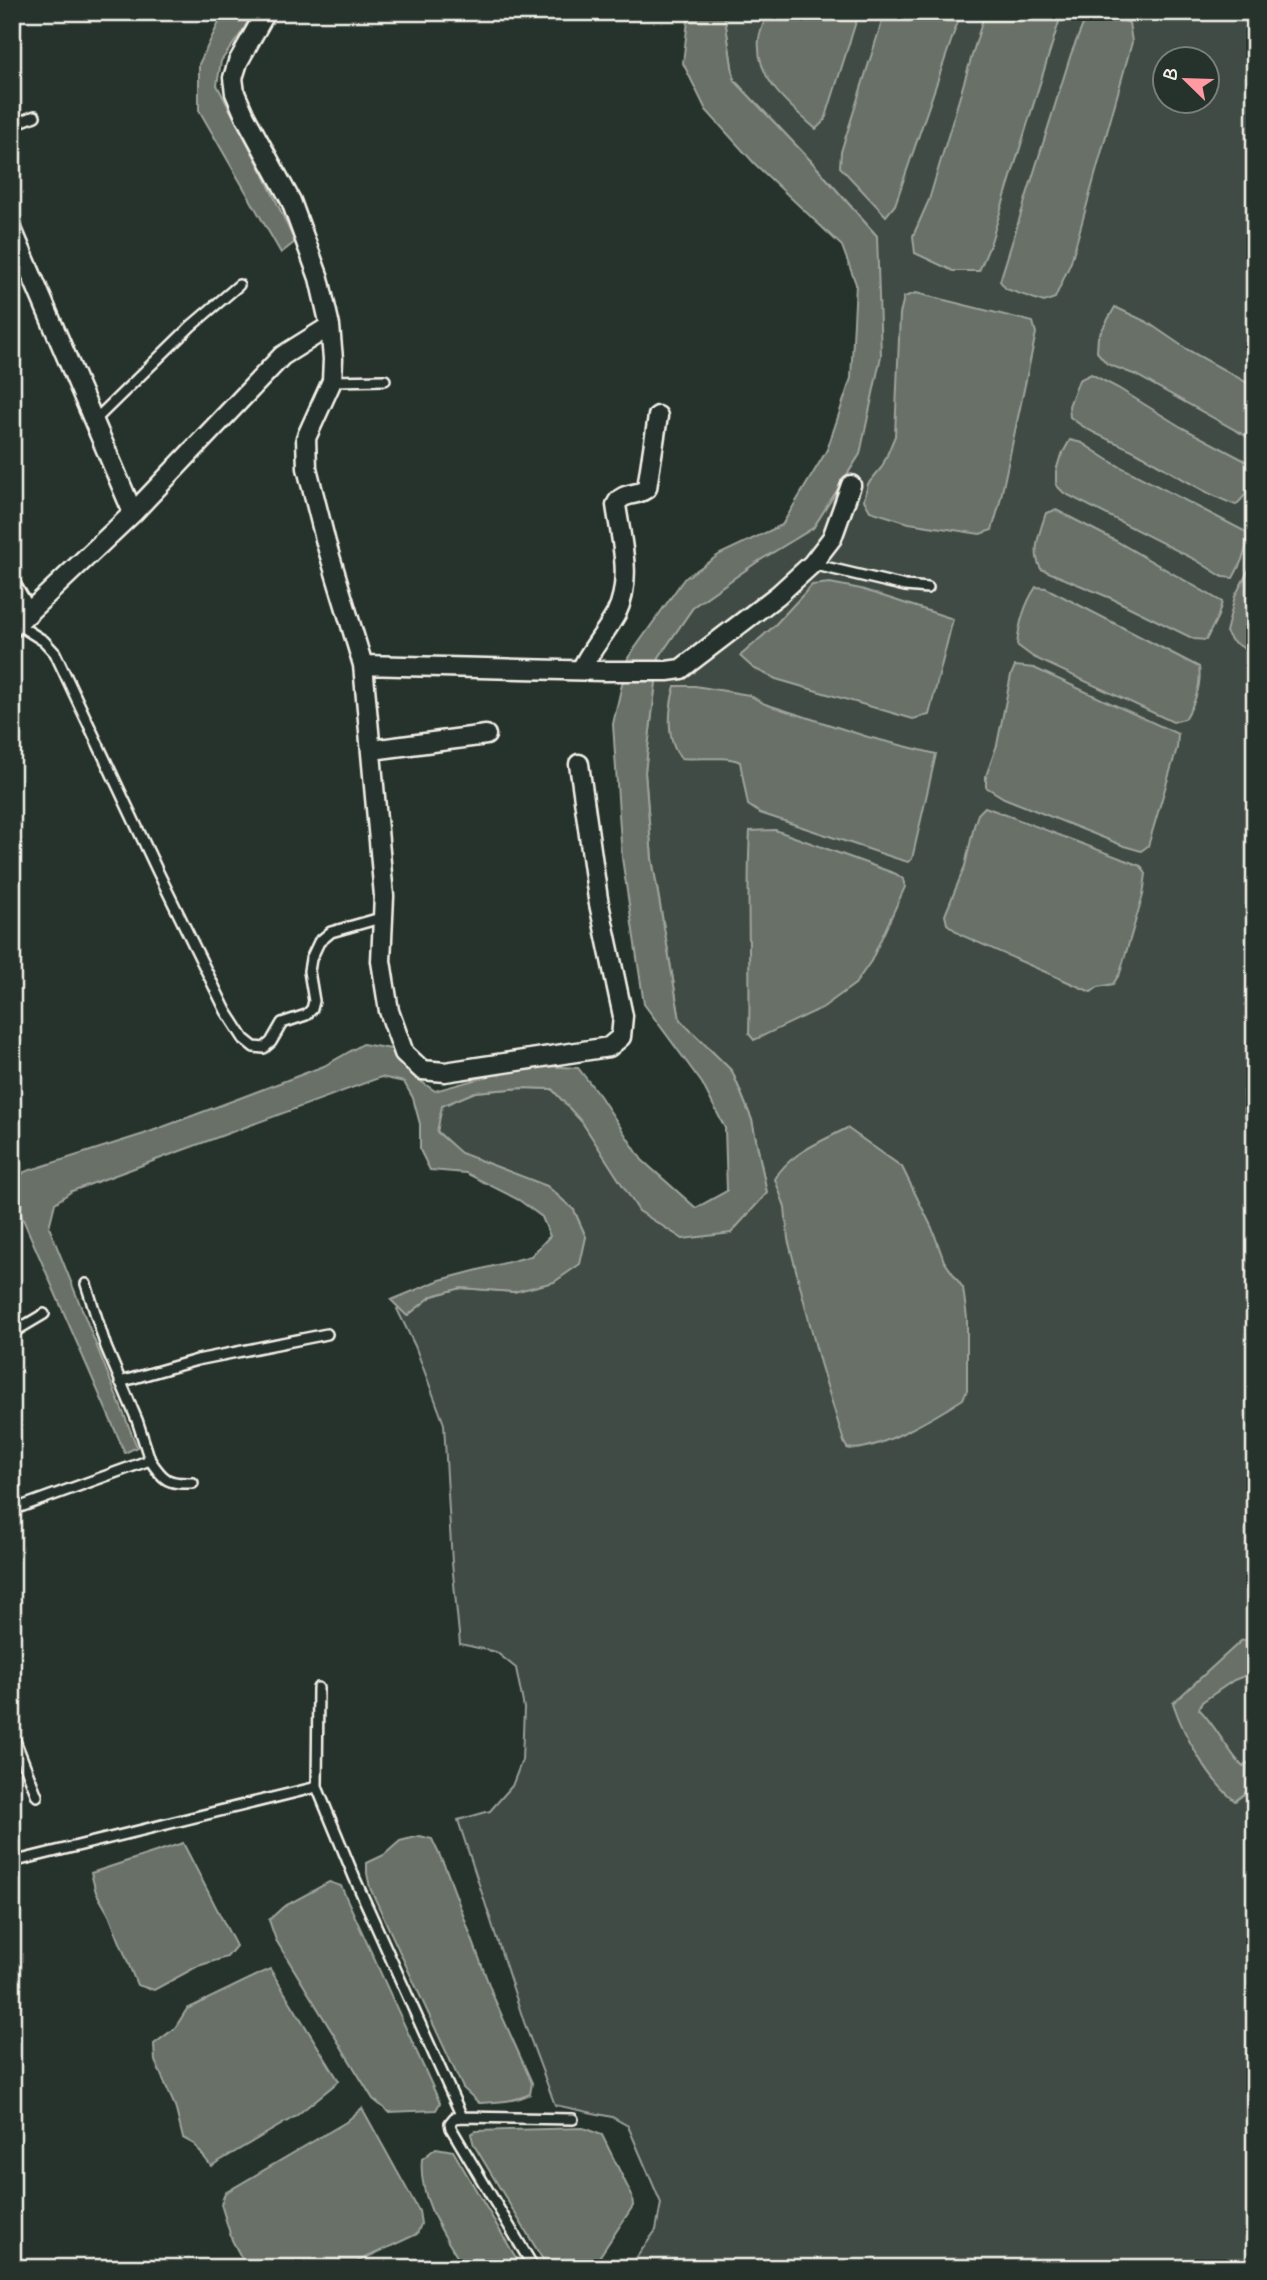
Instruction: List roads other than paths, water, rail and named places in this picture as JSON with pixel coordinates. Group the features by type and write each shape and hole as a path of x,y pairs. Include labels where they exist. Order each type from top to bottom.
{"street":[{"path":"266,12 238,62 233,78 235,93 291,201 319,278 330,326 332,381 306,438 307,468 326,543 363,665 384,896 381,961 389,1011 404,1053 422,1070 445,1072 609,1047 621,1037 624,1016 598,899 579,764"},
{"path":"12,229 133,513"},
{"path":"19,622 133,513 282,356 330,326"},
{"path":"580,670 589,652 616,614 622,598 624,564 616,505 623,496 643,492 647,488 658,416"},
{"path":"363,665 603,671 681,669 778,595 812,564 832,538 851,485"},
{"path":"12,587 19,622"},
{"path":"372,750 486,735"}],"lane":[{"path":"12,125 35,116"},
{"path":"94,421 191,326 239,285"},
{"path":"332,381 385,380"},
{"path":"812,564 905,586 928,588"},
{"path":"19,622 44,640 55,653 226,1011 244,1039 254,1047 264,1048 271,1042 282,1023 306,1015 312,1009 314,1001 309,971 319,942 331,932 384,917"},
{"path":"86,1284 106,1347 150,1460 169,1482 193,1483"},
{"path":"12,1333 44,1314"},
{"path":"120,1382 197,1360 327,1334"},
{"path":"12,1510 150,1460"},
{"path":"317,1688 317,1787 355,1879 462,2117"},
{"path":"12,1734 37,1796"},
{"path":"12,1861 317,1787"},
{"path":"534,2268 450,2123 454,2118 462,2117 573,2119"}]}
